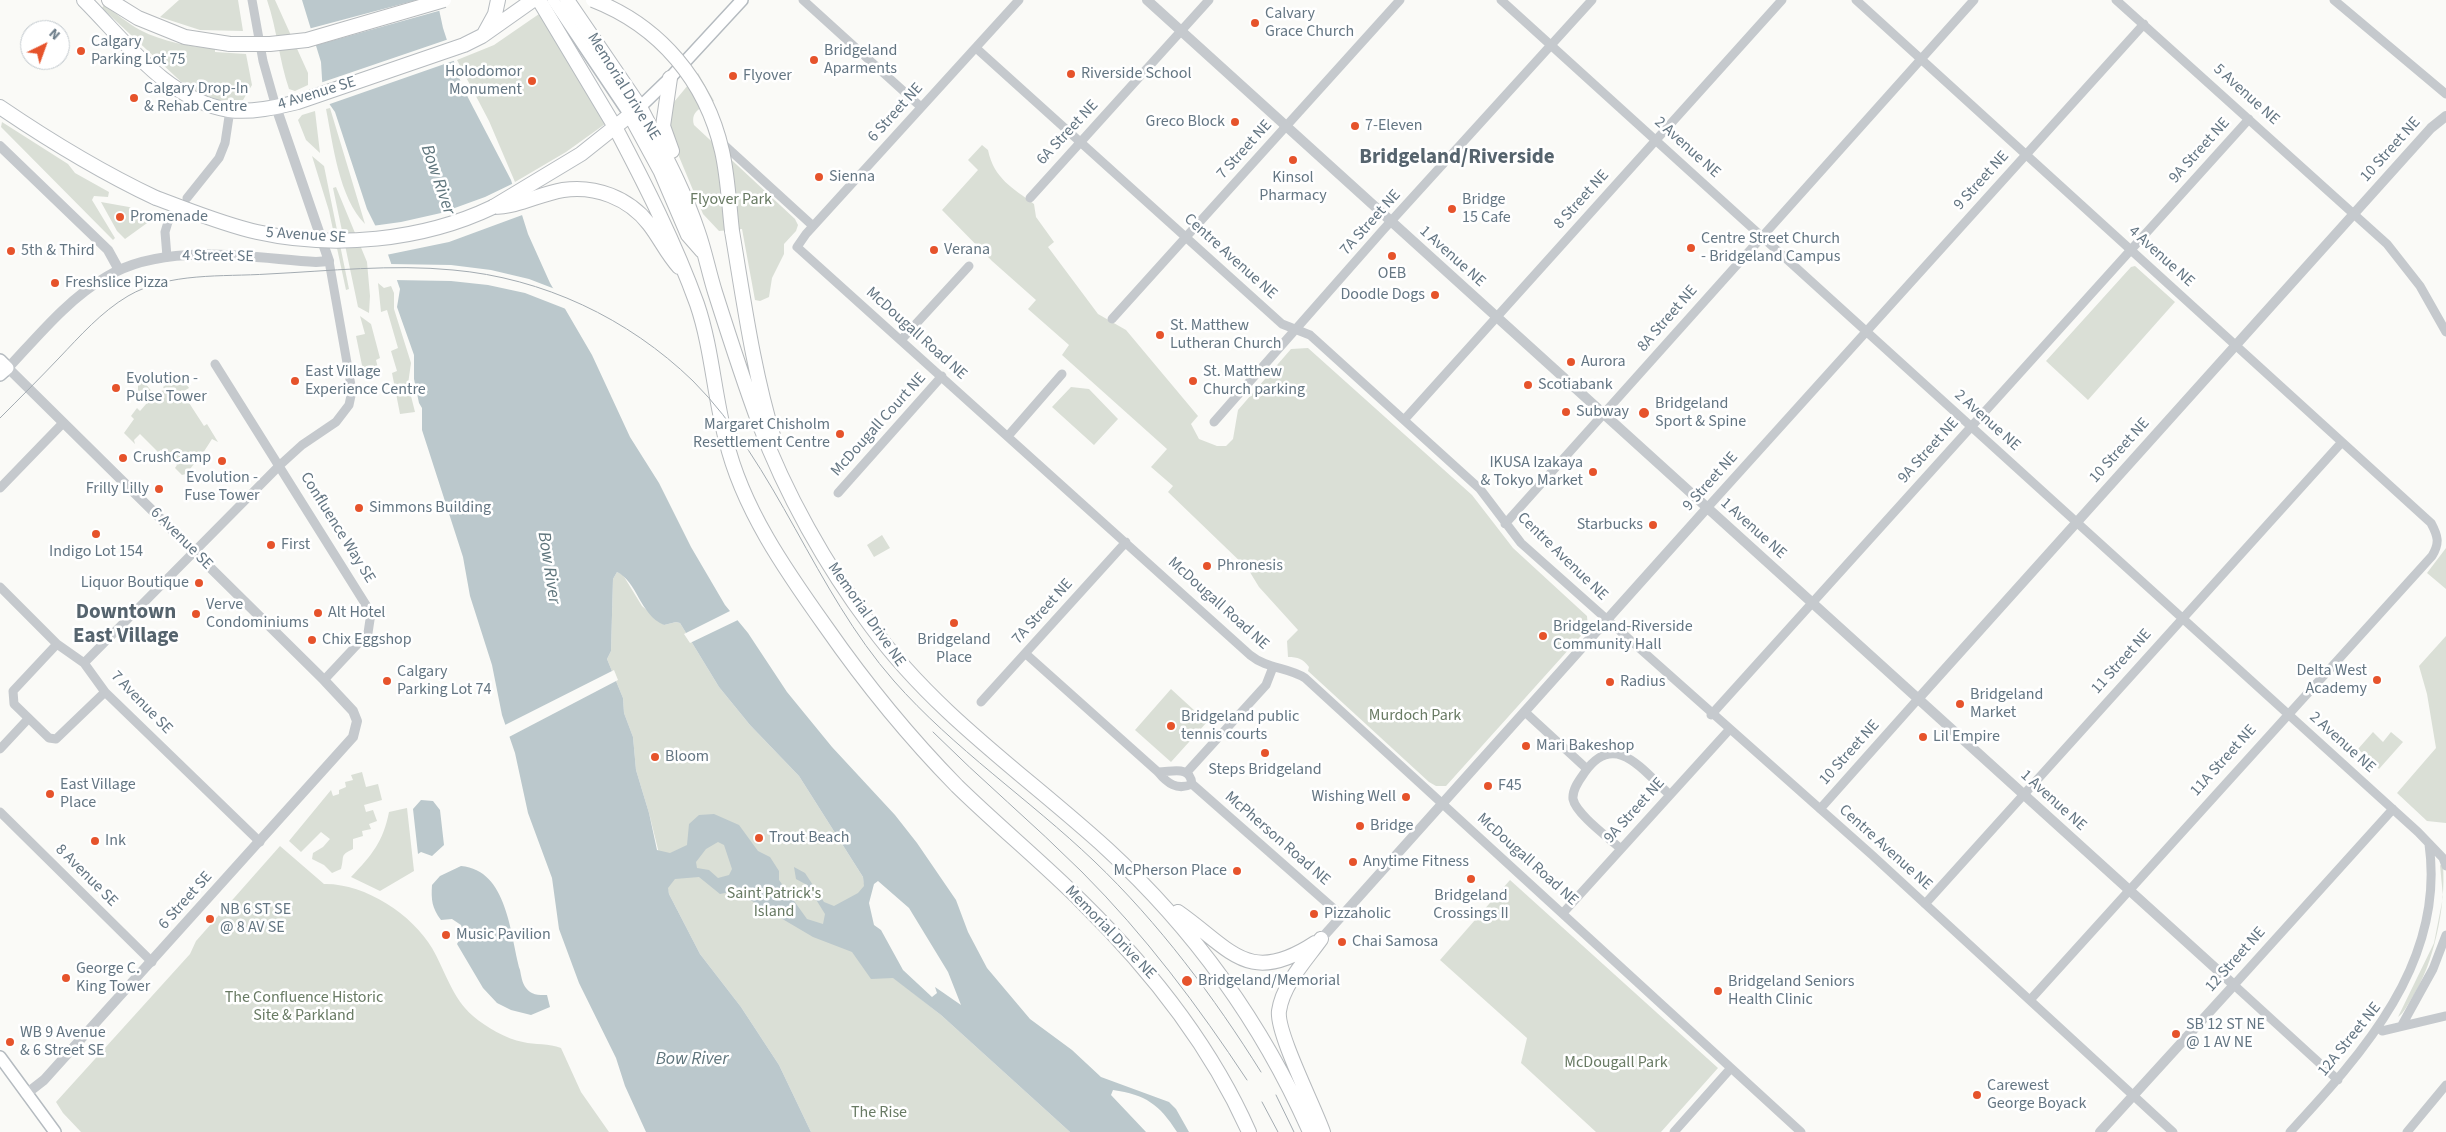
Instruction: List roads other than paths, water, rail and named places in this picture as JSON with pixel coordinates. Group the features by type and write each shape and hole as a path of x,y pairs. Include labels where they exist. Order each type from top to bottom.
{"main road":[{"name":"4 Avenue SE","path":"84,0 162,78 182,93 205,103 230,110 276,107 298,102 464,45 482,36 533,0"},
{"path":"109,0 138,18 185,37 230,44 270,44 307,40 444,0"},
{"path":"482,36 495,14 498,0"},
{"name":"Memorial Drive NE","path":"539,0 615,128 668,233 685,273 704,327 726,443 752,508 783,562 825,626 901,726 958,786 1080,900 1158,984 1218,1070 1248,1132"},
{"path":"553,0 635,111 688,235 704,254"},
{"name":"Memorial Drive NE","path":"568,0 679,186 698,232 714,291 760,424 788,488 844,590 905,669 989,750 1106,848 1157,897 1215,965 1244,1008 1293,1093 1310,1132"},
{"path":"593,0 639,22 653,33 693,80 717,130 723,153 732,231 760,392 788,488"},
{"path":"531,192 635,111 670,78 742,0"},
{"path":"670,78 663,126 677,164 679,186"},
{"name":"5 Avenue SE","path":"0,107 36,132 110,176 156,198 221,223 258,232 329,240 378,238 460,220 493,207 510,207 531,192"},
{"path":"531,192 572,190 598,192 629,204 648,223 666,253 685,273"},
{"path":"1157,897 1202,928 1224,948 1244,961 1264,965 1279,963 1322,939"},
{"path":"1322,939 1290,983 1283,995 1279,1011 1282,1032 1323,1132"},
{"path":"0,1058 55,1132"}],"street":[{"path":"84,663 280,465 302,445 336,422 349,405 352,391 329,261 276,107 263,61 252,0"},
{"path":"803,0 921,107"},
{"name":"6 Street NE","path":"797,247 813,226 1019,0"},
{"name":"1 Avenue NE","path":"1147,0 2338,1080"},
{"name":"6A Street NE","path":"1030,198 1209,0"},
{"name":"7 Street NE","path":"1112,319 1400,0"},
{"name":"2 Avenue NE","path":"1501,0 2428,841"},
{"name":"7A Street NE","path":"1214,422 1391,222 1592,0"},
{"name":"8 Street NE","path":"1404,420 1782,0"},
{"name":"4 Avenue NE","path":"1856,0 2432,523 2438,541"},
{"name":"8A Street NE","path":"1505,524 1974,0"},
{"name":"5 Avenue NE","path":"2116,0 2387,244 2420,286 2446,332"},
{"path":"2334,0 2446,94"},
{"name":"9 Street NE","path":"1322,939 1707,508 2144,24"},
{"name":"Centre Avenue NE","path":"976,48 1282,324 1310,335 1404,420 1480,489 1521,544 1925,904 2173,1132"},
{"path":"187,198 219,158 225,143 230,110"},
{"name":"9A Street NE","path":"1711,714 2249,119"},
{"name":"10 Street NE","path":"1820,810 2236,345 2355,214 2444,120"},
{"path":"706,122 712,134 813,226"},
{"path":"0,138 23,167"},
{"path":"0,146 108,250 119,270"},
{"path":"167,257 165,232 168,222"},
{"name":"McDougall Road NE","path":"797,247 902,339 1250,655 1273,667 1296,672 1305,678 1802,1132"},
{"name":"4 Street SE","path":"3,368 84,292 119,270 167,257 195,254 316,262 329,261"},
{"path":"902,339 969,266"},
{"name":"Confluence Way SE","path":"215,364 372,613 368,633 324,680"},
{"name":"6 Avenue SE","path":"3,368 63,423 324,680 353,711 357,721"},
{"path":"1008,436 1062,374"},
{"name":"McDougall Court NE","path":"838,493 942,376"},
{"path":"0,488 63,423"},
{"name":"11 Street NE","path":"1925,904 2182,617 2342,442"},
{"name":"11A Street NE","path":"2030,1000 2432,556 2438,541"},
{"name":"7A Street NE","path":"982,702 1126,542"},
{"name":"7 Avenue SE","path":"0,587 57,644 84,663 105,692 260,842"},
{"path":"57,644 13,690 14,704 28,719 49,738 56,739 105,692"},
{"path":"1026,654 1158,772 1167,783 1186,787 1192,784 1188,772 1182,770 1158,772"},
{"path":"1188,772 1266,685 1273,667"},
{"path":"1525,712 1587,769"},
{"path":"0,749 28,719"},
{"name":"6 Street SE","path":"26,1094 44,1080 260,842 353,737 357,721"},
{"name":"9A Street NE","path":"1564,913 1729,730"},
{"path":"1620,849 1579,811 1573,799 1575,787 1587,769 1607,753 1616,752 1626,755 1670,795"},
{"name":"McPherson Road NE","path":"1192,784 1342,916"},
{"name":"12 Street NE","path":"2100,1132 2393,809"},
{"name":"8 Avenue SE","path":"0,812 152,962"},
{"path":"2428,841 2444,858 2446,866"},
{"name":"12A Street NE","path":"2290,1132 2382,1031 2408,989 2427,950 2437,904 2437,873 2428,841"},
{"name":"12A Street NE","path":"2402,1026 2433,969 2446,936"},
{"path":"2382,1031 2446,1016"},
{"path":"1674,1132 1731,1068"},
{"path":"2407,1132 2446,1085"}],"water":[{"name":"Bow River","path":"302,0 437,0 443,28 462,86 511,180 528,234 550,283 592,355 630,437 659,483 691,547 725,605 748,633 787,692 832,747 895,815 917,843 956,900 968,932 987,968 1030,1019 1072,1050 1101,1077 1169,1102 1176,1109 1189,1132 1177,1132 1164,1114 1151,1102 1134,1095 1113,1090 1111,1095 1146,1132 1070,1132 941,1015 893,978 871,979 852,952 813,937 735,891 720,894 699,877 675,879 668,888 669,894 700,954 741,1007 779,1065 811,1132 646,1132 625,1086 616,1058 579,983 559,929 552,878 528,813 515,753 502,715 492,665 470,596 463,557 422,430 422,408 419,403 414,379 414,355 397,307 400,289 384,243 367,209 335,112 323,95 321,62","holes":["617,572 624,576 649,614 656,620 664,625 680,623 719,687 750,725 799,776 863,877 864,886 858,893 834,906 824,902 805,873 794,867 796,879 807,885 825,914 823,924 807,919 779,880 779,871 770,857 758,851 739,825 714,814 699,815 689,824 687,845 670,853 657,850 649,813 636,770 633,737 624,713 623,698 607,659 611,651 613,579","718,842 724,845 732,869 729,875 718,878 709,870 697,868 696,862 706,849","878,881 909,908 948,972 961,1005 935,987 937,993 932,997 903,970 881,930 874,925 869,903 874,884"]},
{"path":"421,800 433,801 440,810 444,845 432,856 421,852 418,854 413,809"},
{"path":"461,866 477,870 489,879 498,891 509,923 524,984 532,993 547,995 550,1007 531,1015 511,1010 497,1003 483,988 457,944 463,933 461,925 452,919 441,920 433,904 432,885 440,876"}],"tunnel":[{"path":"168,222 181,204"}],"tram line":[{"path":"0,418 109,309 144,288 178,279 384,268 453,270 486,274 551,292 612,320 668,358 693,381 722,414 749,451 841,608 866,645 894,681 941,729 1069,838 1118,885 1163,935 1205,989 1261,1072"},
{"path":"933,732 1064,854 1105,896 1170,972 1247,1080"},
{"path":"1276,1095 1294,1132"},
{"path":"1262,1102 1278,1132"}],"place":[{"name":"Calvary Grace Church","path":"1255,23"},
{"name":"Calgary Parking Lot 75","path":"81,51"},
{"name":"Bridgeland Aparments","path":"814,60"},
{"name":"Riverside School","path":"1071,74"},
{"name":"Flyover","path":"733,76"},
{"name":"Holodomor Monument","path":"532,81"},
{"name":"Calgary Drop-In & Rehab Centre","path":"134,98"},
{"name":"Greco Block","path":"1235,122"},
{"name":"7-Eleven","path":"1355,126"},
{"name":"Kinsol Pharmacy","path":"1293,160"},
{"name":"Sienna","path":"819,177"},
{"name":"Bridge 15 Cafe","path":"1452,209"},
{"name":"Promenade","path":"120,217"},
{"name":"Centre Street Church - Bridgeland Campus","path":"1691,248"},
{"name":"Verana","path":"934,250"},
{"name":"5th & Third","path":"11,251"},
{"name":"OEB","path":"1392,256"},
{"name":"Freshslice Pizza","path":"55,283"},
{"name":"Doodle Dogs","path":"1435,295"},
{"name":"St. Matthew Lutheran Church","path":"1160,335"},
{"name":"Aurora","path":"1571,362"},
{"name":"East Village Experience Centre","path":"295,381"},
{"name":"St. Matthew Church parking","path":"1193,381"},
{"name":"Scotiabank","path":"1528,385"},
{"name":"Evolution - Pulse Tower","path":"116,388"},
{"name":"Subway","path":"1566,412"},
{"name":"Bridgeland Sport & Spine","path":"1644,413"},
{"name":"Margaret Chisholm Resettlement Centre","path":"840,434"},
{"name":"CrushCamp","path":"123,458"},
{"name":"Evolution - Fuse Tower","path":"222,461"},
{"name":"IKUSA Izakaya & Tokyo Market","path":"1593,472"},
{"name":"Frilly Lilly","path":"159,489"},
{"name":"Simmons Building","path":"359,508"},
{"name":"Starbucks","path":"1653,525"},
{"name":"Indigo Lot 154","path":"96,534"},
{"name":"First","path":"271,545"},
{"name":"Phronesis","path":"1207,566"},
{"name":"Liquor Boutique","path":"199,583"},
{"name":"Alt Hotel","path":"318,613"},
{"name":"Verve Condominiums","path":"196,614"},
{"name":"Bridgeland Place","path":"954,623"},
{"name":"Bridgeland-Riverside Community Hall","path":"1543,636"},
{"name":"Chix Eggshop","path":"312,640"},
{"name":"Delta West Academy","path":"2377,680"},
{"name":"Calgary Parking Lot 74","path":"387,681"},
{"name":"Radius","path":"1610,682"},
{"name":"Bridgeland Market","path":"1960,704"},
{"name":"Bridgeland public tennis courts","path":"1171,726"},
{"name":"Lil Empire","path":"1923,737"},
{"name":"Mari Bakeshop","path":"1526,746"},
{"name":"Steps Bridgeland","path":"1265,753"},
{"name":"Bloom","path":"655,757"},
{"name":"F45","path":"1488,786"},
{"name":"East Village Place","path":"50,794"},
{"name":"Wishing Well","path":"1406,797"},
{"name":"Bridge","path":"1360,826"},
{"name":"Trout Beach","path":"759,838"},
{"name":"Ink","path":"95,841"},
{"name":"Anytime Fitness","path":"1353,862"},
{"name":"McPherson Place","path":"1237,871"},
{"name":"Bridgeland Crossings II","path":"1471,879"},
{"name":"Pizzaholic","path":"1314,914"},
{"name":"NB 6 ST SE @ 8 AV SE","path":"210,919"},
{"name":"Music Pavilion","path":"446,935"},
{"name":"Chai Samosa","path":"1342,942"},
{"name":"George C. King Tower","path":"66,978"},
{"name":"Bridgeland/Memorial","path":"1187,981"},
{"name":"Bridgeland Seniors Health Clinic","path":"1718,991"},
{"name":"SB 12 ST NE @ 1 AV NE","path":"2176,1034"},
{"name":"WB 9 Avenue & 6 Street SE","path":"10,1042"},
{"name":"Carewest George Boyack","path":"1977,1095"}],"district":[{"name":"Bridgeland/Riverside","path":"1457,158"},
{"name":"Downtown East Village","path":"126,625"}],"park label":[{"name":"Flyover Park","path":"731,200"},
{"name":"Murdoch Park","path":"1415,716"},
{"name":"Saint Patrick's Island","path":"774,903"},
{"name":"The Confluence Historic Site & Parkland","path":"304,1007"},
{"name":"McDougall Park","path":"1616,1063"},
{"name":"The Rise","path":"879,1113"}]}
